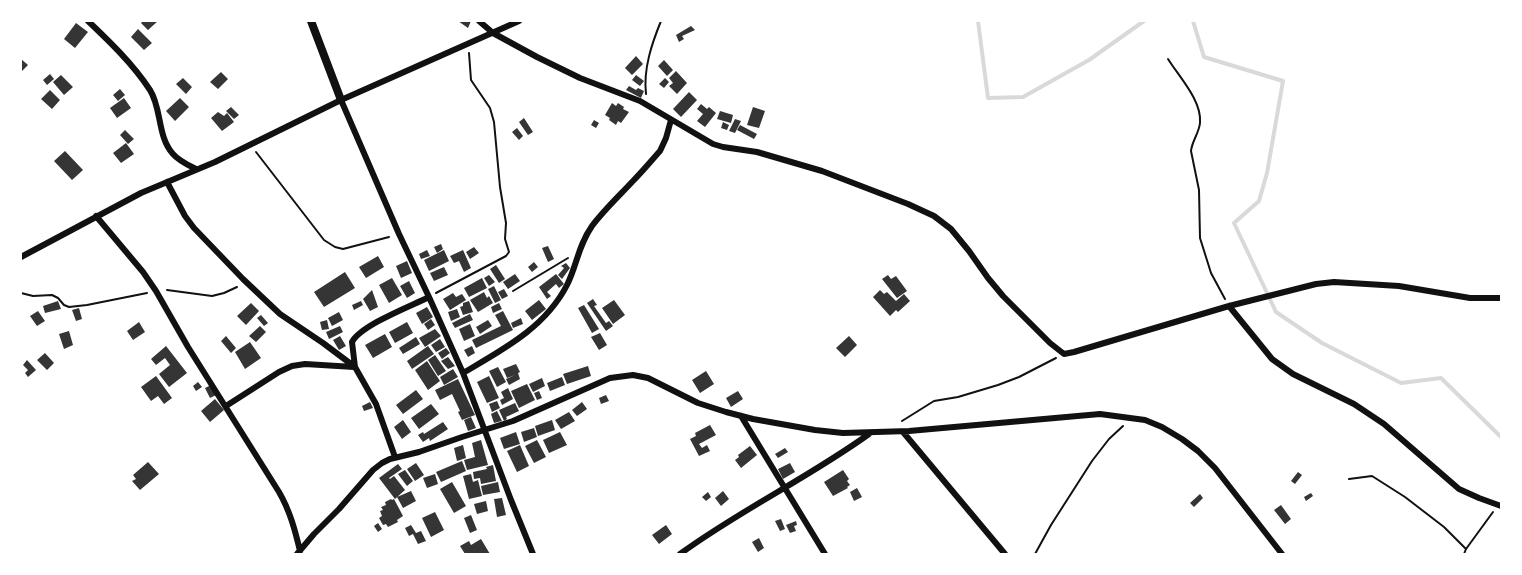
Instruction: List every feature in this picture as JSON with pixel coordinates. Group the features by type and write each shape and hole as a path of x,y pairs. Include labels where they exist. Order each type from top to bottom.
{"street":[{"path":"88,21 115,47 149,89 156,101 163,136 168,147 182,161 196,169"},
{"path":"311,21 341,100 463,373 533,554"},
{"path":"479,21 493,33 537,57 580,78 630,96 713,144 757,152 822,171 934,216 951,230 1003,296 1056,349 1064,354 1229,306 1316,284 1334,282 1399,286 1470,298 1501,298"},
{"path":"21,257 141,193 215,162 341,100 519,21"},
{"path":"463,373 528,332 558,301 574,270 584,239 601,214 660,151 672,120"},
{"path":"167,182 194,228 250,286 280,314 355,367"},
{"path":"96,216 156,291 188,347 288,507 299,553"},
{"path":"395,457 376,405 355,367 352,342 358,334 378,321 429,297"},
{"path":"1229,306 1272,359 1293,374 1354,404 1384,424 1459,489 1500,505"},
{"path":"226,406 292,366 305,364 355,367"},
{"path":"299,553 373,470 382,463 513,421 610,378 633,375 648,378 698,403 741,416 843,433 903,432 1100,414 1144,420 1182,439 1198,451 1215,468 1282,554"},
{"path":"741,416 825,554"},
{"path":"903,432 1005,554"},
{"path":"680,554 723,524 834,458 869,433"}],"path":[{"path":"650,108 646,92 646,74 653,42 661,21"},
{"path":"429,297 508,254 494,122 490,108 471,80 469,44"},
{"path":"1168,59 1199,107 1200,126 1191,151 1200,190 1200,238 1211,273 1229,306"},
{"path":"250,145 329,244 343,249 399,234"},
{"path":"513,291 578,252"},
{"path":"21,293 33,296 55,296 69,307 156,291 212,296 236,287 250,286"},
{"path":"887,432 934,401 958,397 998,385 1064,354"},
{"path":"1035,554 1092,460 1109,439 1132,418"},
{"path":"1349,479 1372,476 1405,497 1444,527 1466,549"},
{"path":"1464,554 1500,505"}],"building":[{"path":"158,21 148,30 141,23"},
{"path":"458,21 471,21 468,28"},
{"path":"76,23 88,32 75,48 64,39"},
{"path":"691,26 695,30 682,36 684,39 679,42 676,35"},
{"path":"138,29 152,43 144,50 131,37"},
{"path":"636,56 643,64 632,75 625,68"},
{"path":"21,59 28,65 21,72"},
{"path":"664,60 673,70 667,76 658,66"},
{"path":"676,71 687,83 677,94 669,86 673,83 669,78"},
{"path":"221,72 228,79 218,89 210,82"},
{"path":"50,74 54,79 47,85 43,80"},
{"path":"61,75 73,87 64,95 53,82"},
{"path":"636,75 644,81 640,86 632,80"},
{"path":"183,78 192,87 186,94 176,84"},
{"path":"665,78 669,82 664,88 659,84"},
{"path":"629,86 644,91 641,98 626,90"},
{"path":"120,89 125,95 118,101 113,95"},
{"path":"50,90 60,100 52,109 41,99"},
{"path":"689,92 697,100 681,117 673,109"},
{"path":"124,98 131,108 117,118 110,108"},
{"path":"180,98 189,107 175,121 166,111"},
{"path":"612,103 616,106 618,103 629,112 621,123 618,121 616,125 605,115"},
{"path":"701,104 716,113 705,127 697,121 703,114 697,109"},
{"path":"231,107 239,115 234,119 226,111"},
{"path":"753,107 765,111 759,128 747,125"},
{"path":"720,111 733,115 731,123 717,119"},
{"path":"218,112 224,116 227,113 234,122 222,131 211,118"},
{"path":"524,118 533,132 528,135 519,122"},
{"path":"735,119 741,121 735,133 729,131"},
{"path":"594,120 599,123 596,128 591,125"},
{"path":"723,122 729,125 727,130 721,128"},
{"path":"740,125 757,134 754,139 737,130"},
{"path":"517,128 523,136 519,140 512,132"},
{"path":"125,130 134,139 128,144 120,135"},
{"path":"126,143 134,154 121,163 113,153"},
{"path":"65,151 83,170 72,180 54,161"},
{"path":"441,244 443,249 437,253 434,247"},
{"path":"548,246 554,259 548,262 542,248"},
{"path":"474,247 479,253 470,259 466,252"},
{"path":"427,250 430,256 421,259 419,254"},
{"path":"444,250 449,261 429,271 424,260"},
{"path":"463,250 471,268 464,272 459,261 454,263 450,256"},
{"path":"378,256 384,267 366,278 359,267"},
{"path":"407,261 412,273 401,278 396,266"},
{"path":"534,262 538,267 532,272 528,267"},
{"path":"566,263 570,268 562,279 558,275 564,268 561,266"},
{"path":"496,265 505,279 499,283 490,269"},
{"path":"444,267 448,275 434,281 430,273"},
{"path":"345,272 355,288 324,307 314,292"},
{"path":"515,274 520,281 508,289 503,282"},
{"path":"556,274 564,284 559,288 556,284 547,292 551,296 547,299 539,287"},
{"path":"489,275 495,282 489,286 484,278"},
{"path":"888,275 891,279 896,276 907,291 897,298 882,279"},
{"path":"392,278 402,295 389,303 379,285"},
{"path":"482,278 487,288 469,297 464,288"},
{"path":"409,281 415,293 407,298 400,286"},
{"path":"494,286 501,300 495,303 488,289"},
{"path":"504,289 508,296 502,299 498,292"},
{"path":"372,290 378,307 370,311 363,299"},
{"path":"880,290 884,294 887,292 896,301 904,294 910,301 890,316 873,297"},
{"path":"484,292 493,303 478,312 470,300"},
{"path":"453,293 456,297 462,294 466,300 450,310 443,299"},
{"path":"593,299 597,305 594,306 606,323 609,321 613,326 606,331 587,303"},
{"path":"539,300 546,309 532,320 525,311"},
{"path":"614,300 625,315 613,324 602,308"},
{"path":"58,301 61,309 45,313 43,306"},
{"path":"361,301 363,305 354,310 352,305"},
{"path":"469,301 473,312 463,315 460,307"},
{"path":"251,303 259,311 246,325 237,316"},
{"path":"499,303 502,309 493,313 491,307"},
{"path":"584,305 599,329 592,333 578,308"},
{"path":"427,307 433,317 422,324 416,313"},
{"path":"79,308 82,319 76,321 72,310"},
{"path":"457,309 460,317 451,321 448,312"},
{"path":"38,311 45,321 37,326 30,316"},
{"path":"503,311 513,330 476,348 472,340 501,326 495,315"},
{"path":"339,312 343,320 332,326 328,318"},
{"path":"470,314 473,320 455,328 452,323"},
{"path":"261,315 268,323 264,326 257,318"},
{"path":"521,318 523,324 513,328 511,323"},
{"path":"431,319 435,325 428,330 424,324"},
{"path":"327,320 329,329 322,330 320,322"},
{"path":"488,320 492,326 480,334 476,327"},
{"path":"139,322 145,332 133,340 127,331"},
{"path":"407,322 413,333 395,343 389,332"},
{"path":"470,324 475,336 464,341 459,329"},
{"path":"260,326 266,332 256,342 249,336"},
{"path":"340,326 343,332 329,339 326,332"},
{"path":"435,329 441,336 425,347 419,338"},
{"path":"69,331 73,345 64,349 59,334"},
{"path":"600,333 607,345 599,350 591,337"},
{"path":"385,334 392,347 373,358 365,345"},
{"path":"226,336 236,348 231,353 221,341"},
{"path":"340,336 346,346 339,350 333,340"},
{"path":"849,336 857,345 845,357 836,348"},
{"path":"416,337 420,344 403,354 399,348"},
{"path":"440,339 445,347 436,352 431,345"},
{"path":"250,342 261,358 245,369 235,352"},
{"path":"166,346 187,373 169,387 159,374 170,365 165,358 156,365 151,359"},
{"path":"428,346 434,354 412,369 407,361"},
{"path":"472,346 475,353 468,357 464,350"},
{"path":"446,348 450,353 442,359 438,353"},
{"path":"45,353 54,363 47,370 37,360"},
{"path":"435,355 446,371 438,376 428,360"},
{"path":"448,357 455,366 448,369 441,361"},
{"path":"27,360 36,370 28,377 25,373 28,370 23,365"},
{"path":"427,361 440,381 428,390 415,370"},
{"path":"516,364 520,372 518,373 520,379 509,385 506,379 515,375 507,378 503,369"},
{"path":"588,366 591,376 567,384 563,374"},
{"path":"498,367 506,382 497,387 489,371"},
{"path":"453,369 458,377 444,385 440,377"},
{"path":"706,371 714,384 700,393 692,380"},
{"path":"156,376 172,398 164,404 158,396 151,401 141,387"},
{"path":"489,376 499,398 487,403 477,382"},
{"path":"562,377 565,385 550,391 547,383"},
{"path":"542,378 545,386 533,392 529,384"},
{"path":"458,379 475,415 462,420 452,394 440,400 435,390"},
{"path":"198,382 202,387 196,391 193,386"},
{"path":"527,384 535,400 519,408 511,391"},
{"path":"211,385 216,395 210,398 205,388"},
{"path":"508,388 513,399 502,405 500,400 504,398 501,392"},
{"path":"416,390 423,399 403,414 396,405"},
{"path":"539,391 542,398 537,400 534,393"},
{"path":"738,391 743,399 731,407 726,398"},
{"path":"606,395 609,401 601,404 599,398"},
{"path":"215,399 224,410 210,422 201,411"},
{"path":"497,401 500,408 492,412 489,404"},
{"path":"370,402 373,408 364,411 362,406"},
{"path":"582,402 587,409 577,416 572,410"},
{"path":"515,403 519,411 506,417 504,421 499,410"},
{"path":"431,404 439,414 419,429 411,418"},
{"path":"497,411 502,421 494,423 491,414"},
{"path":"569,412 575,421 561,429 555,420"},
{"path":"471,417 476,428 468,431 464,420"},
{"path":"403,420 411,432 402,439 394,427"},
{"path":"552,420 555,430 538,436 535,426"},
{"path":"443,422 448,429 430,441 429,438 423,442 418,435 423,432 424,434"},
{"path":"710,425 716,435 699,444 702,448 707,445 710,451 699,456 690,439 696,436 695,433"},
{"path":"534,428 537,437 524,442 521,432"},
{"path":"516,432 520,444 504,449 500,438"},
{"path":"560,432 567,445 549,453 543,440"},
{"path":"481,440 488,465 467,470 464,460 475,457 472,443"},
{"path":"537,440 546,457 534,463 525,446"},
{"path":"463,445 466,458 457,461 454,448"},
{"path":"520,445 529,466 517,472 507,451"},
{"path":"750,446 757,455 741,468 735,460"},
{"path":"785,448 788,452 778,458 775,454"},
{"path":"462,461 466,471 441,482 436,472"},
{"path":"148,462 159,474 140,490 132,481 136,479 133,475"},
{"path":"416,463 424,475 415,481 407,469"},
{"path":"790,463 795,472 783,479 778,469"},
{"path":"398,464 402,469 389,478 394,476 405,490 395,499 379,478"},
{"path":"493,465 496,481 481,484 480,478 474,479 473,472"},
{"path":"405,470 413,481 407,486 398,474"},
{"path":"843,470 850,485 833,496 824,482"},
{"path":"1298,472 1302,475 1295,484 1291,481"},
{"path":"435,474 438,484 427,488 423,478"},
{"path":"471,474 473,482 478,480 482,496 469,499 463,476"},
{"path":"452,482 466,506 454,513 440,489"},
{"path":"498,482 500,492 483,495 481,486"},
{"path":"857,488 862,497 854,501 850,492"},
{"path":"411,491 416,501 403,508 397,497"},
{"path":"723,491 729,499 721,506 715,498"},
{"path":"708,492 711,497 706,501 702,497"},
{"path":"1311,493 1313,496 1306,501 1304,497"},
{"path":"1200,494 1203,498 1194,507 1190,503"},
{"path":"502,498 506,515 497,517 494,499"},
{"path":"394,499 403,516 397,520 398,522 388,527 386,524 383,525 379,518 382,516 381,507"},
{"path":"486,501 488,511 477,514 474,504"},
{"path":"1281,505 1291,519 1285,524 1274,510"},
{"path":"435,512 444,530 431,537 422,518"},
{"path":"471,515 477,530 470,533 464,518"},
{"path":"781,519 785,529 780,531 775,521"},
{"path":"796,521 797,525 794,526 796,531 790,533 786,525"},
{"path":"378,523 382,529 378,532 374,526"},
{"path":"411,525 416,533 421,531 426,541 418,544 413,534 409,536 405,528"},
{"path":"666,525 672,534 659,544 652,535"},
{"path":"759,538 764,548 758,552 752,542"},
{"path":"481,539 490,554 465,554 460,546 469,541 471,545"}],"waterway":[{"path":"978,21 988,98 1023,97 1089,60 1144,21"},
{"path":"1193,21 1204,57 1283,81 1267,173 1259,201 1234,223 1276,312 1322,343 1401,383 1441,378 1501,437"}]}
